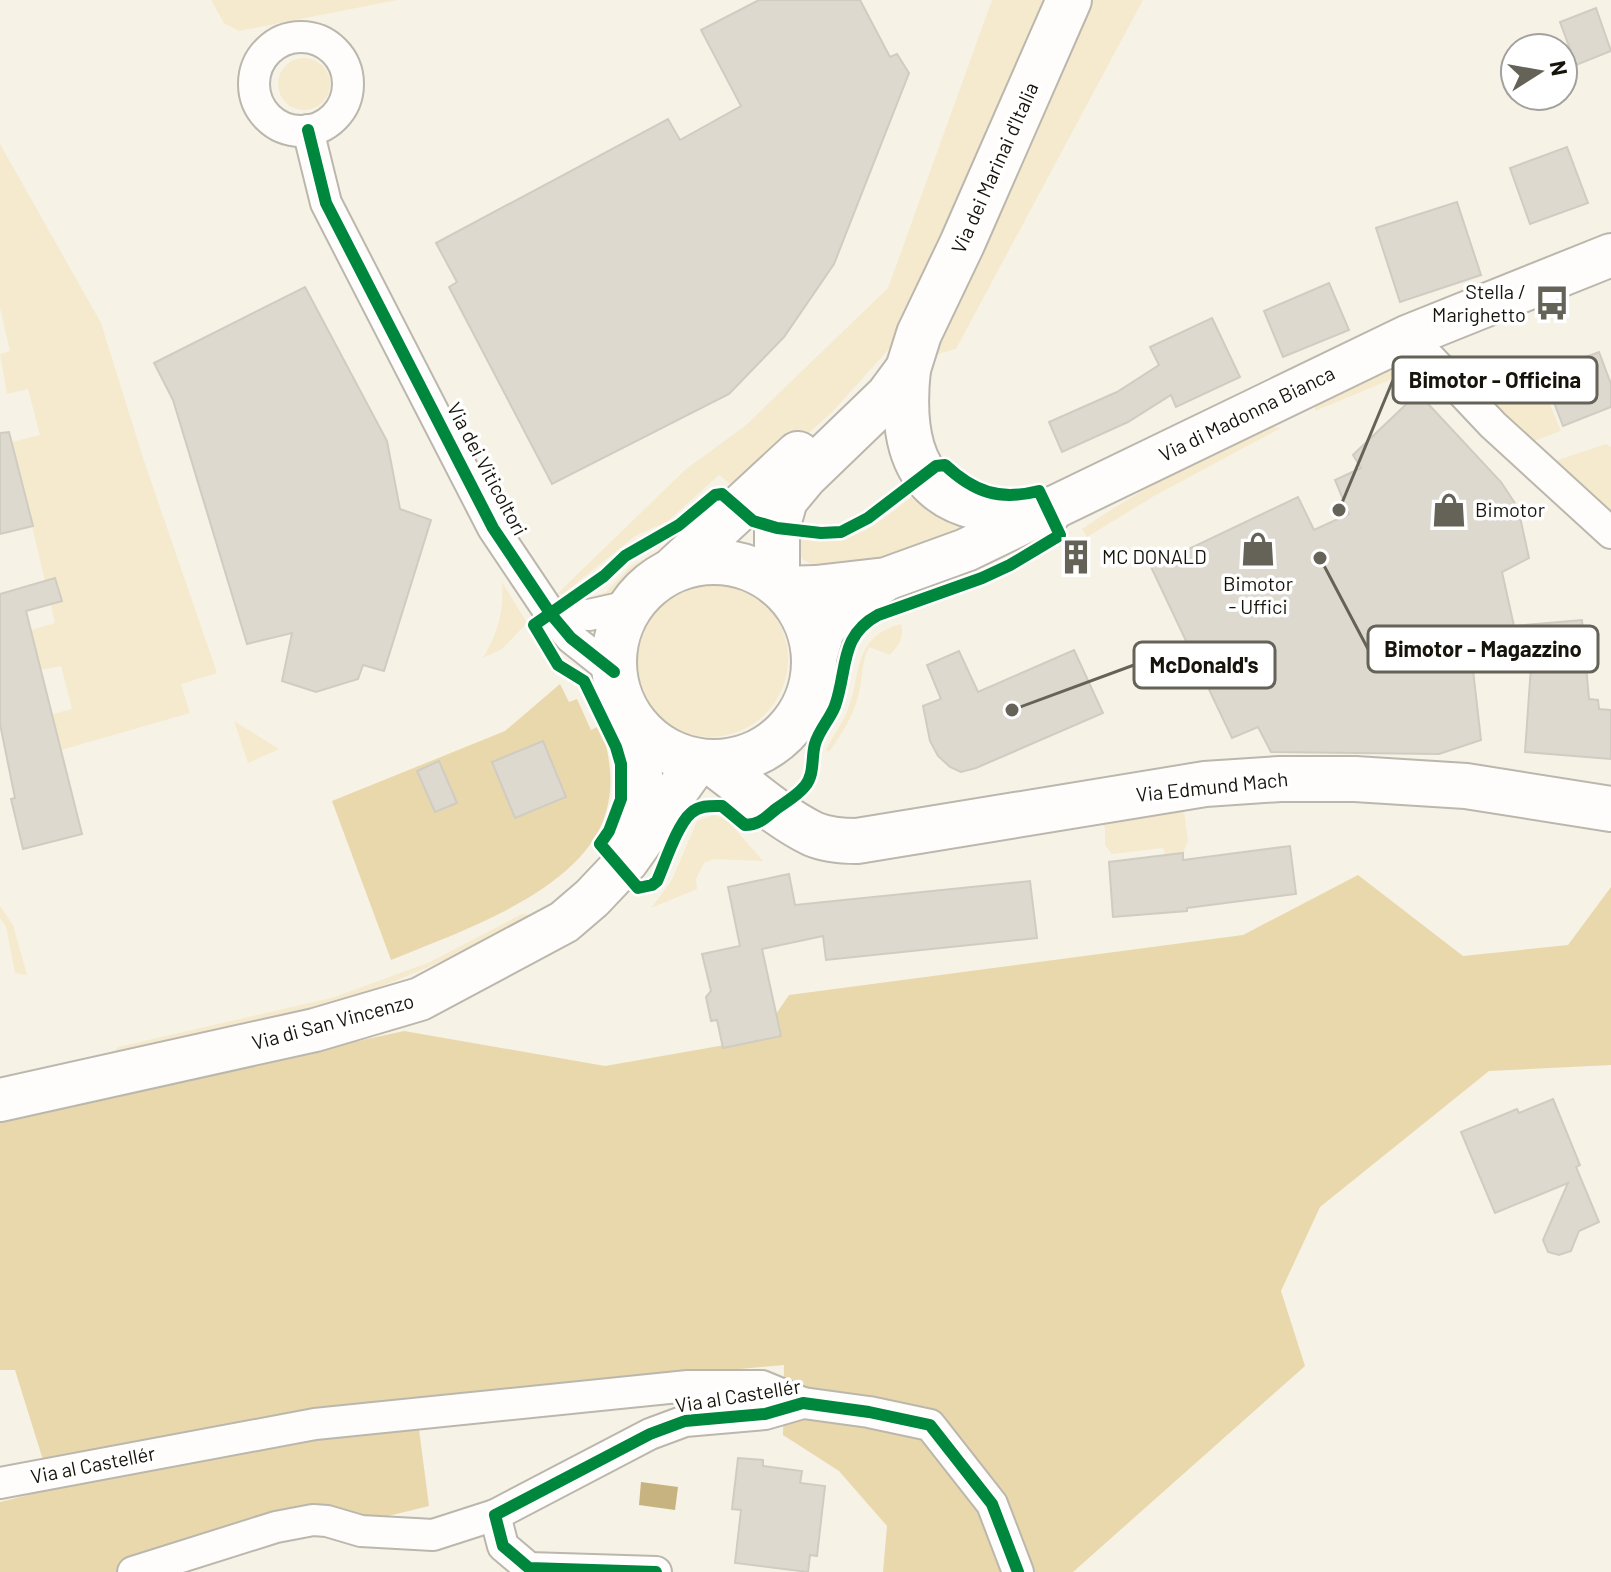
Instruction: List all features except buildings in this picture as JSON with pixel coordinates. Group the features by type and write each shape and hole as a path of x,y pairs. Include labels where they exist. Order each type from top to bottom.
{"main road":[{"name":"Via dei Marinai d'Italia","path":"779,586 777,528 785,500 805,476 888,396 913,352 1069,0"},
{"name":"Via di Madonna Bianca","path":"779,586 816,587 886,579 966,550 1409,336 1611,255"},
{"name":"Via dei Marinai d'Italia","path":"675,568 869,388 913,352"},
{"path":"913,352 905,394 907,432 912,452 925,475 951,498 971,508 1013,514 1049,512"},
{"path":"621,692 651,740 676,755 706,762 736,761 772,746 798,717 811,689 814,662 811,634 797,605 779,586 765,574 743,565 711,561 675,568 658,577 629,606 616,637 621,692 639,758 642,784 627,861"},
{"name":"Via di Madonna Bianca","path":"814,662 823,630 842,608 886,579"},
{"path":"786,733 784,759 787,786 794,808 815,835"},
{"name":"Via Edmund Mach","path":"706,762 815,835 857,841 1176,788 1280,779 1355,779 1466,786 1611,809"},
{"name":"Via di San Vincenzo","path":"0,1100 315,1030 420,999 564,922 627,861 706,762"}],"street":[{"name":"Via dei Viticoltori","path":"308,130 326,203 493,528 550,613 621,692"},
{"path":"1409,336 1493,425 1611,533"},
{"path":"550,613 589,615 629,606"},
{"name":"Via al Castellér","path":"0,1483 315,1424 688,1386 762,1386 803,1403 930,1425 992,1504 1018,1572"},
{"name":"Via al Castellér","path":"133,1572 276,1527 313,1520 361,1531 433,1535 495,1515 650,1434 685,1421 765,1414 803,1403"},
{"path":"495,1515 503,1546 529,1568 656,1572"}],"shaded area":[{"path":"211,0 397,0 239,31 224,23"},
{"path":"992,0 1048,0 918,293 890,348 833,411 742,493 719,475 668,521 635,536 563,594 557,594 686,469 745,426 888,288"},
{"path":"1089,0 1143,0 956,349 934,355"},
{"path":"304,58 322,66 330,84 322,102 304,110 286,102 278,84 286,66"},
{"path":"0,144 101,323 143,458 217,673 181,684 190,713 61,750 53,714 72,709 61,666 41,670 31,630 55,623 12,442 40,435 28,389 7,394 0,354 10,351 0,308"},
{"path":"1535,368 1561,431 1531,442 1480,397"},
{"path":"1390,371 1399,376 1315,411 1314,404 1378,373"},
{"path":"1269,426 1281,428 1154,496 1087,537 1082,529 1197,461"},
{"path":"1606,444 1611,447 1611,516 1557,470 1558,460"},
{"path":"918,492 967,524 966,527 888,556 843,566 824,567 809,563 794,546 791,538 832,540 860,533"},
{"path":"683,538 608,599 597,603 584,600 606,592 631,566"},
{"path":"710,581 740,587 765,604 782,629 788,659 782,689 765,714 740,731 710,737 680,731 655,714 638,689 632,659 638,629 655,604 680,587"},
{"path":"502,582 527,623 502,649 483,658 499,622"},
{"path":"901,624 901,637 890,655 869,647 853,711 829,752 826,750 852,698 866,648 885,630"},
{"path":"560,684 569,702 577,699 591,730 601,725 604,735 610,784 608,804 597,834 577,860 551,883 519,903 391,960 332,801 505,731"},
{"path":"234,721 279,749 248,763"},
{"path":"1183,805 1188,840 1183,853 1165,854 1163,848 1112,854 1105,845 1105,828 1100,817"},
{"path":"714,815 726,819 763,861 714,859 704,863 696,879 697,889 651,908 672,880 697,821"},
{"path":"1358,875 1463,956 1568,945 1611,887 1611,1065 1489,1071 1320,1207 1281,1291 1305,1366 1073,1572 883,1572 887,1526 839,1471 783,1435 784,1365 415,1399 429,1506 159,1572 0,1572 0,1502 52,1489 15,1370 0,1370 0,1119 404,1031 605,1066 759,1039 789,995 1243,935"},
{"path":"0,906 13,925 27,975 15,973 6,926 0,918"},
{"path":"522,914 529,915 434,964 360,994 280,1017 113,1053 118,1047 335,997 430,962"},
{"path":"641,1482 678,1487 675,1510 639,1505"}],"cycle path":[{"path":"308,130 326,203 493,528 550,613 571,638 614,672"},
{"path":"945,465 966,482 988,492 1012,495 1039,491 1060,535 982,578 878,615 865,623 851,643 835,706 817,739 805,786 754,824 745,825 722,806 694,810 681,826 657,881 638,888 600,844 609,831 621,799 621,764 616,747 584,681 558,665 534,625 604,576 625,556 679,525 715,495 722,494 753,521 777,528 841,532 868,518 936,466 945,465"},
{"path":"656,1572 529,1568 503,1546 495,1515 650,1434 685,1421 765,1414 803,1403 930,1425 992,1504 1018,1572"}],"place":[{"name":"Stella / Marighetto","path":"1552,303"},
{"name":"Bimotor - Officina","path":"1339,510"},
{"name":"Bimotor","path":"1449,510"},
{"name":"Bimotor - Uffici","path":"1258,549"},
{"name":"MC DONALD","path":"1076,557"},
{"name":"Bimotor - Magazzino","path":"1320,558"},
{"name":"McDonald's","path":"1012,710"}]}
